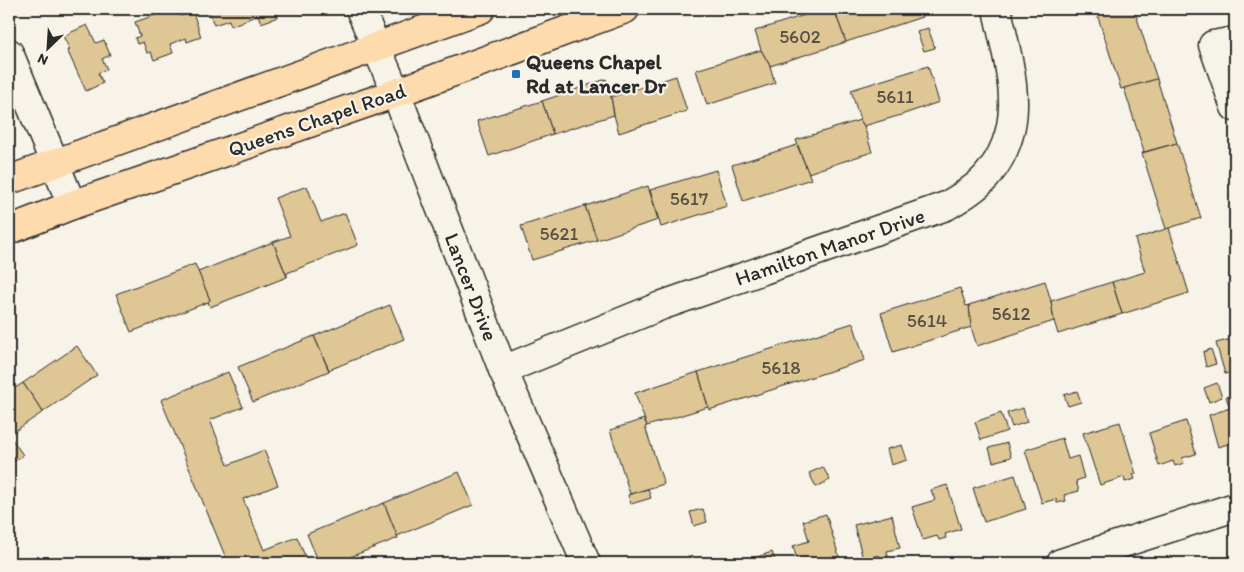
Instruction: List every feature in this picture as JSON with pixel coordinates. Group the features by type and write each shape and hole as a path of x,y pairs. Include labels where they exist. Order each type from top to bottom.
{"main road":[{"path":"9,180 480,9"},
{"name":"Queens Chapel Road","path":"9,230 72,205 396,94 625,9"}],"street":[{"name":"Lancer Drive","path":"360,9 396,94 503,370 586,563"},
{"name":"Hamilton Manor Drive","path":"503,370 663,305 946,206 969,192 985,178 997,162 1013,121 1014,93 998,9"},
{"path":"1235,41 1213,45 1235,107"},
{"path":"9,52 72,205"},
{"path":"1061,563 1235,506"}],"building":[{"path":"177,9 180,16 193,12 201,37 187,42 186,38 170,44 173,53 154,60 151,52 147,53 143,42 137,44 135,38 140,36 135,22"},
{"path":"208,9 279,9 275,10 278,17 261,23 258,15 231,26 229,20 214,25"},
{"path":"823,9 834,9 846,42 770,66 761,50 755,31"},
{"path":"834,9 919,9 922,17 846,42"},
{"path":"1103,9 1134,9 1157,79 1121,89 1096,11"},
{"path":"87,25 96,43 104,40 110,55 102,59 107,69 98,73 103,83 86,91 67,50 70,50 63,36"},
{"path":"928,28 935,48 924,51 917,32"},
{"path":"761,50 770,66 775,83 707,105 696,70"},
{"path":"928,66 939,102 864,126 860,120 851,90"},
{"path":"676,76 687,111 619,133 611,97"},
{"path":"606,79 614,115 553,134 542,101"},
{"path":"1157,79 1177,143 1144,152 1124,88"},
{"path":"542,101 553,134 489,156 477,121"},
{"path":"860,120 864,126 872,152 808,173 796,140"},
{"path":"1177,143 1201,218 1166,229 1142,153"},
{"path":"797,145 811,179 743,201 732,165"},
{"path":"716,170 727,206 661,227 650,190"},
{"path":"307,186 321,222 345,213 358,245 287,273 287,277 273,242 290,236 275,198"},
{"path":"648,186 658,220 597,240 585,206"},
{"path":"585,206 597,240 532,260 521,226"},
{"path":"1169,228 1189,293 1122,314 1112,282 1145,272 1135,239"},
{"path":"273,242 287,277 210,307 208,302 210,300 198,272"},
{"path":"195,264 210,300 131,332 116,294"},
{"path":"1045,281 1054,321 977,346 971,327 969,305"},
{"path":"1112,282 1122,314 1058,334 1051,301"},
{"path":"960,288 966,306 969,305 971,327 893,352 881,313"},
{"path":"390,305 404,339 329,370 314,336"},
{"path":"853,323 865,360 709,410 698,372"},
{"path":"314,336 329,371 253,402 238,367"},
{"path":"1235,338 1235,371 1225,374 1216,343"},
{"path":"77,346 97,375 43,412 23,383"},
{"path":"1211,349 1216,364 1206,367 1203,352"},
{"path":"228,372 243,407 210,420 228,465 264,450 278,485 243,499 264,550 297,537 308,563 228,563 161,400"},
{"path":"698,372 708,407 647,426 635,393"},
{"path":"23,383 43,412 9,435 9,392"},
{"path":"1217,383 1222,397 1209,402 1204,388"},
{"path":"1077,391 1081,402 1068,406 1064,395"},
{"path":"1235,394 1235,442 1218,447 1209,415 1230,408 1226,397"},
{"path":"1023,408 1027,422 1012,427 1007,413"},
{"path":"1001,413 1007,431 981,440 975,422"},
{"path":"644,419 664,484 630,494 610,430"},
{"path":"1186,421 1196,454 1182,458 1184,463 1175,466 1173,461 1159,466 1149,433"},
{"path":"1120,422 1136,474 1133,474 1135,479 1125,482 1124,477 1100,485 1083,433"},
{"path":"9,435 23,455 9,465"},
{"path":"1062,438 1068,459 1078,456 1084,478 1076,481 1079,491 1064,495 1066,501 1057,503 1056,499 1042,503 1025,450"},
{"path":"1007,443 1011,457 993,462 989,448"},
{"path":"902,445 907,460 891,465 887,449"},
{"path":"823,467 830,480 816,487 809,473"},
{"path":"459,472 473,505 397,536 384,503"},
{"path":"1015,475 1026,509 984,522 973,488"},
{"path":"947,485 961,529 945,534 946,538 939,540 937,536 923,540 912,507 935,500 931,490"},
{"path":"648,489 651,498 631,504 628,495"},
{"path":"384,503 398,538 335,563 319,563 307,534"},
{"path":"703,509 707,522 694,526 690,512"},
{"path":"826,514 841,563 798,563 793,546 809,541 803,521"},
{"path":"892,515 900,548 887,551 888,557 880,559 879,555 863,559 854,525"},
{"path":"772,552 776,563 739,563"}],"place":[{"name":"Queens Chapel Rd at Lancer Dr","path":"516,74"}]}
